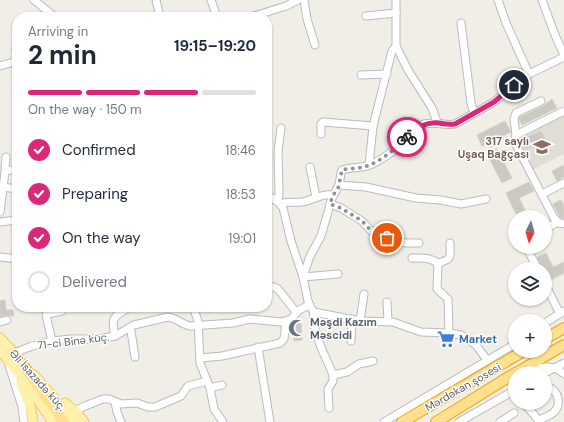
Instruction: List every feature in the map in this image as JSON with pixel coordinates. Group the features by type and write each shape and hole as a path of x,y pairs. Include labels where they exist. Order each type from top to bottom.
{"highway":[{"path":"552,335 564,328"},
{"name":"Mərdəkan şosesi","path":"528,366 564,345"},
{"path":"11,356 64,422"},
{"name":"Mərdəkan şosesi","path":"402,422 512,358"},
{"name":"Mərdəkan şosesi","path":"436,422 508,378"}],"main road":[{"name":"Əli İsazadə küç.","path":"0,338 11,356"},
{"name":"Əli İsazadə küç.","path":"0,350 11,356 54,396 75,422"},
{"path":"11,356 26,394 33,422"},
{"path":"11,356 27,384 53,422"},
{"path":"54,396 75,411 84,422"}],"street":[{"path":"34,0 46,12"},
{"path":"156,0 159,12"},
{"path":"211,0 215,12"},
{"path":"267,12 286,6 298,0"},
{"path":"304,0 307,19 315,44"},
{"path":"396,0 396,46 408,70 432,108 437,122"},
{"path":"498,0 506,23 529,74"},
{"path":"303,278 310,256 321,236 333,195 339,185 342,170 369,165 394,150 420,126 432,122 451,125 499,98 529,74 564,56 542,0"},
{"path":"366,16 396,13"},
{"path":"461,23 471,103 474,113"},
{"path":"369,165 373,126 392,51 396,46"},
{"path":"0,66 12,62"},
{"path":"361,75 387,74"},
{"path":"541,101 516,113 514,118 516,135 515,143 557,222 564,224"},
{"path":"516,135 564,111"},
{"path":"321,134 321,124 323,122 373,126"},
{"path":"279,203 278,152 281,128"},
{"path":"0,212 2,182 6,170 6,157"},
{"path":"310,167 316,197"},
{"path":"6,170 12,171"},
{"path":"2,182 12,187"},
{"path":"542,194 564,183"},
{"path":"339,185 366,187 416,198 440,200 460,204 486,198"},
{"path":"279,203 304,202 326,194 333,195"},
{"path":"272,198 279,203 283,210 291,242 303,278 309,305 314,312 318,339 332,375 333,381 328,389 329,408"},
{"path":"330,204 341,208 362,221 374,234 405,243 419,243"},
{"path":"0,222 12,221"},
{"path":"552,225 557,222"},
{"path":"412,258 432,259 438,262 447,260 450,258 450,243"},
{"path":"0,257 12,258"},
{"path":"438,262 437,289 448,299 449,333"},
{"path":"303,278 338,274"},
{"path":"272,287 278,289 296,312"},
{"path":"360,321 364,294"},
{"path":"552,296 562,312 552,318"},
{"path":"387,302 388,321"},
{"path":"200,358 222,356 280,343 282,341 286,321 291,319 296,312 309,305"},
{"path":"52,341 46,315 58,312"},
{"path":"115,336 113,319 122,312"},
{"path":"195,312 199,325 200,358 214,409 223,422"},
{"path":"314,312 360,321 388,321 421,332 461,335 470,340 481,351 487,360"},
{"name":"71-ci Binə küç.","path":"11,356 28,347 52,341 98,339 115,336 144,322 168,317 186,325 233,323 250,319 276,322 286,321"},
{"path":"351,341 352,319"},
{"path":"129,328 136,357"},
{"path":"258,347 270,422"},
{"path":"384,422 508,348"},
{"path":"11,356 24,422"},
{"path":"332,375 347,372 359,364 373,361"},
{"path":"561,370 564,363"},
{"path":"75,411 103,399 109,399 124,405 137,403 148,407 155,407 181,396 188,386 208,384 222,385"},
{"path":"532,410 540,421 554,413 558,404 558,395 552,389"},
{"path":"459,422 508,394"},
{"path":"115,402 121,422"},
{"path":"500,422 514,413"}],"shaded area":[{"name":"317 saylı Uşaq Bağçası","path":"564,114 564,154 532,170 517,141 520,135"}],"building":[{"path":"552,99 557,108 522,125 519,119 520,117 543,106"},
{"path":"505,121 511,132 482,146 477,135"},
{"path":"541,131 545,139 526,149 521,140"},
{"path":"497,149 512,178 502,183 487,154"},
{"path":"564,165 564,177 557,181 552,171"},
{"path":"529,182 534,191 519,198 525,210 514,210 506,193"},
{"path":"561,200 564,206 564,219 560,217 553,204"},
{"path":"546,254 550,262 540,262 537,257"},
{"path":"564,262 564,273 552,279 552,265 553,267"},
{"path":"5,300 6,310 12,310 14,316 6,315 0,317 0,301"},
{"path":"301,323 302,340 294,341 293,324"}],"way so far":[{"path":"387,238 374,234 365,223 341,208 330,204 333,195 338,189 342,170 347,168 359,168 374,163 388,155 407,137"}],"place":[{"name":"317 saylı Uşaq Bağçası","path":"542,147"},
{"name":"Məşdi Kazım Məscidi","path":"297,328"},
{"name":"Market","path":"446,339"}],"route":[{"path":"407,137 424,124 432,122 451,125 455,124 494,102 514,85"}]}
